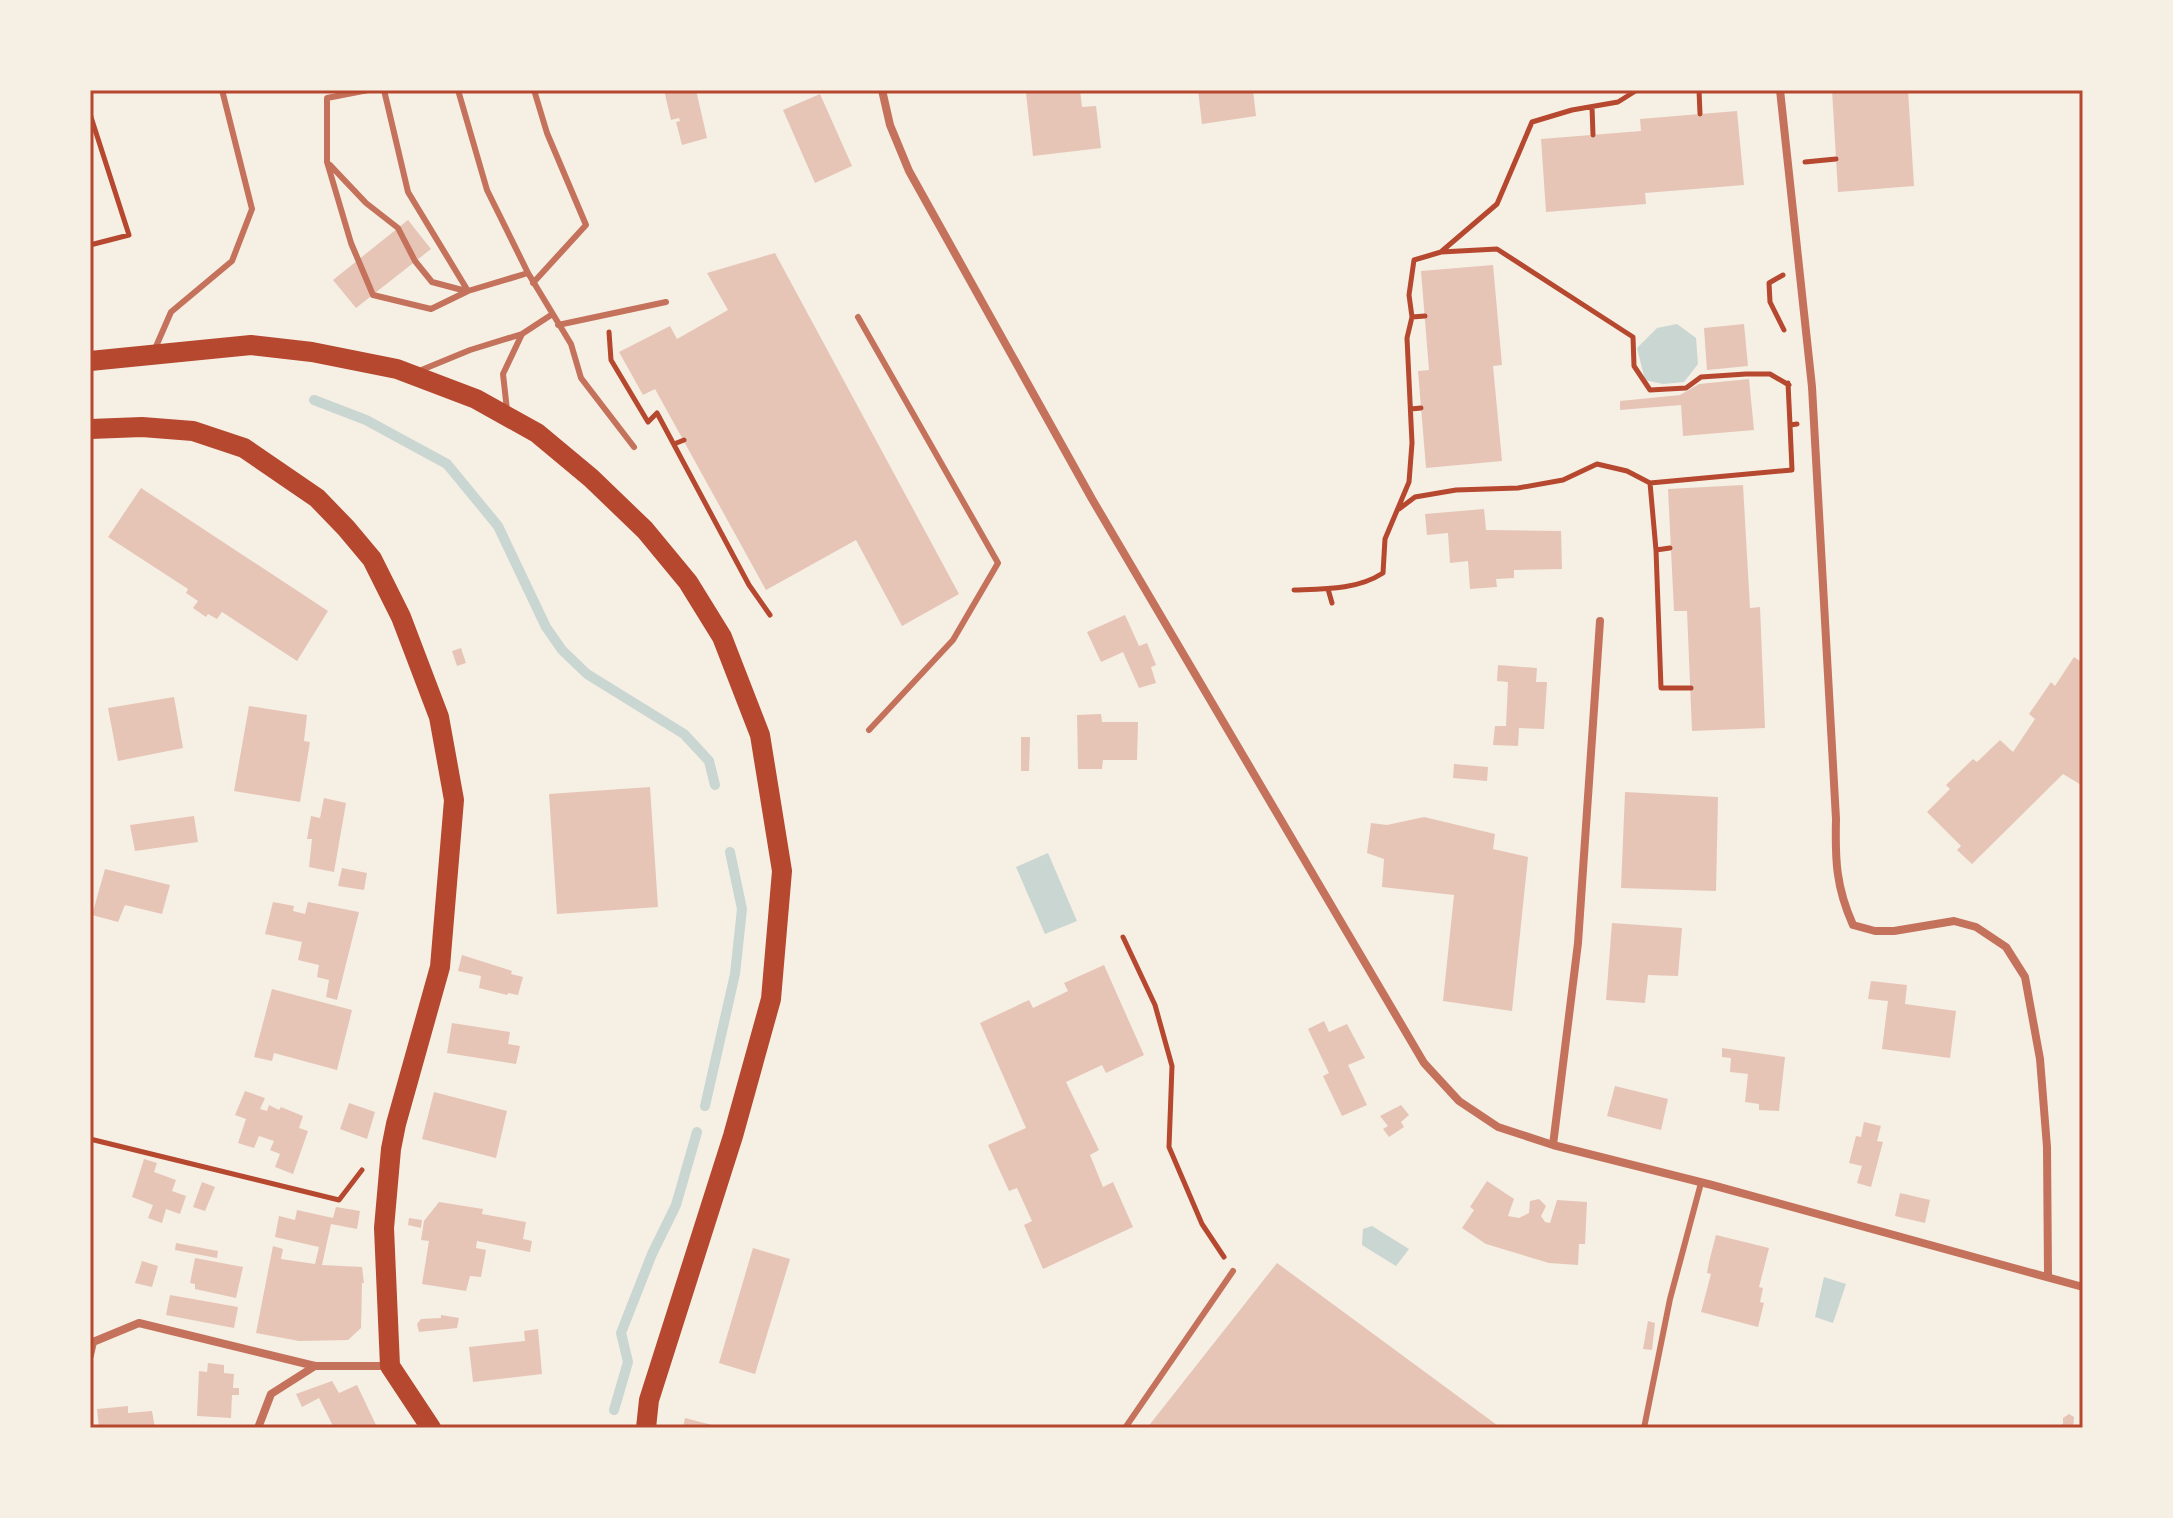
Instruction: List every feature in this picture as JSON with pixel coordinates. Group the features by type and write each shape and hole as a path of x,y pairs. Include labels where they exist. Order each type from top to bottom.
{"main road":[{"path":"90,361 251,345 312,352 412,374 476,399 537,433 591,478 645,530 688,582 722,637 760,735 782,871 771,999 733,1136 649,1400 644,1428"},
{"path":"90,429 142,427 193,431 244,448 317,498 372,559 401,617 439,717 454,800 440,967 391,1149 384,1228 390,1366 431,1428"}],"street":[{"path":"882,90 890,125 909,171 1069,458 1424,1063 1459,1101 1498,1127 1553,1145 2083,1287"},
{"path":"1780,90 1814,422 1836,819 1835,867 1842,901 1853,925 1875,931 1954,921 1976,927 2006,947 2025,977 2040,1059 2047,1147 2048,1276"},
{"path":"1553,1145 1578,943 1600,621"},
{"path":"90,1355 93,1342 139,1323 315,1366 390,1366"},
{"path":"258,1428 271,1394 315,1366"}],"lane":[{"path":"152,354 171,312 232,261 252,209 222,90"},
{"path":"368,90 327,98 327,162 351,243 373,295 431,309 468,291 528,273"},
{"path":"384,90 408,192 468,291"},
{"path":"458,90 487,190 533,283 571,344 581,378 634,447"},
{"path":"533,283 586,225 547,133 534,90"},
{"path":"327,162 366,203 398,228 415,261 432,282 468,291"},
{"path":"558,325 666,302"},
{"path":"412,374 470,350 522,334 551,315"},
{"path":"858,317 998,563 953,640 869,730"},
{"path":"508,417 503,374 522,334"},
{"path":"1644,1428 1670,1299 1701,1183"},
{"path":"1125,1428 1233,1271"}],"path":[{"path":"1441,252 1497,204 1532,122 1618,102 1637,90"},
{"path":"1699,90 1700,114"},
{"path":"1592,107 1593,135"},
{"path":"90,114 129,235 90,245"},
{"path":"1788,163 1836,159"},
{"path":"1294,590 1328,589 1370,582 1383,573 1385,539 1409,482 1412,443 1407,338 1412,317 1409,295 1414,260 1441,252 1497,249 1633,337 1634,366 1650,390 1686,388 1701,377 1746,374 1770,374 1789,385"},
{"path":"1785,337 1770,302 1769,283 1785,273 1799,270"},
{"path":"608,315 611,360 648,422 657,413 749,585 770,615"},
{"path":"1412,317 1425,316"},
{"path":"1399,509 1415,497 1456,490 1518,488 1563,480 1597,464 1627,471 1650,483 1792,470 1788,373"},
{"path":"1411,409 1421,408"},
{"path":"1790,425 1814,422"},
{"path":"674,444 684,440"},
{"path":"1650,483 1656,550 1661,688 1691,688"},
{"path":"1656,550 1670,548"},
{"path":"1328,589 1332,603"},
{"path":"1123,937 1155,1005 1172,1066 1169,1147 1202,1224 1233,1271"},
{"path":"90,1139 339,1200"}],"shaded area":[{"path":"1677,324 1696,338 1698,364 1684,382 1663,384 1645,380 1637,348 1657,328"},
{"path":"1048,853 1077,921 1045,934 1016,867"},
{"path":"1372,1226 1409,1249 1396,1266 1362,1245 1363,1229"},
{"path":"1824,1277 1846,1284 1833,1323 1815,1317"}],"building":[{"path":"664,90 696,90 707,138 682,145 676,122 680,121 679,118 671,120"},
{"path":"1080,90 1082,107 1096,106 1101,148 1033,156 1026,93"},
{"path":"1198,90 1253,90 1256,116 1202,124"},
{"path":"1832,90 1908,90 1914,186 1838,192"},
{"path":"820,94 852,166 815,183 783,110"},
{"path":"1737,111 1744,185 1645,193 1646,204 1546,212 1541,139 1641,131 1640,119"},
{"path":"408,220 431,249 356,308 333,280"},
{"path":"775,253 959,594 902,626 856,540 766,590 655,389 643,395 619,352 670,326 677,339 728,310 707,273"},
{"path":"1493,265 1502,365 1493,366 1502,461 1426,468 1418,371 1429,370 1421,271"},
{"path":"1744,324 1748,366 1707,370 1704,328"},
{"path":"1749,379 1754,430 1683,436 1681,405 1620,410 1620,401 1680,395 1699,384"},
{"path":"1743,485 1750,608 1760,607 1765,728 1692,731 1687,611 1674,611 1668,489"},
{"path":"141,488 328,611 297,661 222,612 217,619 208,614 206,617 193,608 198,601 186,593 188,589 108,537"},
{"path":"1484,509 1486,530 1561,531 1562,569 1514,570 1514,578 1496,579 1497,587 1470,589 1468,561 1450,563 1448,533 1427,535 1425,514"},
{"path":"1125,615 1139,646 1147,643 1156,665 1151,667 1156,683 1139,688 1123,652 1101,662 1087,632"},
{"path":"461,648 466,663 457,666 452,651"},
{"path":"2074,657 2083,663 2083,786 2063,774 1972,864 1957,850 1961,846 1927,812 1950,789 1946,785 1973,759 1977,762 2000,740 2013,752 2035,719 2029,714 2051,682 2055,686"},
{"path":"1498,665 1537,668 1536,682 1547,682 1544,729 1519,728 1518,746 1493,745 1495,726 1506,726 1508,682 1497,681"},
{"path":"174,697 183,748 118,761 108,708"},
{"path":"249,706 307,715 304,741 310,742 300,802 234,791"},
{"path":"1101,714 1102,722 1138,722 1137,760 1103,760 1102,769 1078,769 1077,715"},
{"path":"1021,737 1030,737 1029,771 1021,771"},
{"path":"1454,764 1488,767 1487,781 1453,778"},
{"path":"650,787 658,907 557,914 549,794"},
{"path":"1625,792 1718,797 1716,891 1621,888"},
{"path":"324,798 346,803 334,872 309,867 312,839 307,839 311,816 320,818"},
{"path":"194,816 198,842 135,851 130,825"},
{"path":"1424,817 1495,834 1493,849 1528,857 1512,1011 1443,1001 1454,895 1382,887 1384,859 1367,853 1371,823 1387,825"},
{"path":"342,868 367,873 364,890 338,886"},
{"path":"105,869 170,885 162,914 125,905 118,922 92,915"},
{"path":"273,902 294,906 293,911 305,914 308,902 359,912 337,1000 326,997 329,980 317,977 319,965 298,960 302,942 265,934"},
{"path":"1612,923 1682,928 1678,976 1648,975 1645,1003 1606,1000"},
{"path":"462,955 523,977 518,995 479,988 481,976 458,971"},
{"path":"1104,965 1144,1055 1106,1073 1102,1065 1066,1082 1099,1150 1090,1155 1103,1187 1113,1182 1133,1227 1043,1269 1024,1225 1032,1221 1017,1188 1009,1191 988,1145 1026,1128 980,1023 1029,1000 1033,1008 1068,991 1064,983"},
{"path":"1871,981 1907,985 1905,1004 1956,1011 1950,1058 1882,1049 1888,1001 1868,999"},
{"path":"272,989 352,1010 337,1070 274,1053 272,1061 254,1057"},
{"path":"1324,1021 1329,1032 1347,1024 1365,1058 1348,1065 1367,1105 1342,1116 1323,1076 1329,1073 1308,1029"},
{"path":"452,1023 510,1032 508,1044 520,1046 516,1064 447,1053"},
{"path":"1722,1048 1785,1057 1779,1111 1759,1110 1759,1104 1745,1102 1748,1074 1730,1072 1731,1058 1722,1057"},
{"path":"1615,1086 1668,1099 1661,1130 1607,1116"},
{"path":"245,1091 265,1098 260,1109 267,1111 269,1105 303,1116 299,1128 308,1131 293,1174 275,1167 280,1154 270,1150 274,1141 259,1136 254,1148 238,1143 246,1119 235,1115"},
{"path":"434,1092 507,1111 496,1158 422,1139"},
{"path":"349,1103 375,1112 367,1139 340,1129"},
{"path":"1401,1105 1409,1115 1401,1122 1404,1127 1389,1137 1383,1129 1388,1126 1380,1116"},
{"path":"1864,1122 1881,1126 1877,1141 1883,1142 1871,1187 1857,1183 1862,1166 1849,1163 1856,1136 1861,1137"},
{"path":"144,1159 157,1163 154,1172 176,1180 172,1191 186,1196 180,1214 166,1209 162,1223 148,1218 153,1205 132,1197"},
{"path":"1487,1181 1514,1199 1508,1216 1519,1218 1529,1213 1530,1201 1539,1199 1546,1206 1541,1216 1550,1223 1557,1200 1587,1202 1585,1244 1579,1244 1578,1265 1549,1263 1486,1244 1462,1228 1474,1210 1470,1207"},
{"path":"202,1182 215,1187 205,1211 193,1207"},
{"path":"1900,1193 1930,1200 1925,1223 1895,1216"},
{"path":"439,1202 483,1209 482,1214 526,1222 523,1239 532,1241 530,1252 477,1241 476,1248 486,1250 481,1277 470,1276 466,1291 422,1284 429,1241 421,1240 424,1221"},
{"path":"336,1207 360,1211 357,1229 331,1224 322,1265 362,1267 361,1328 348,1340 299,1341 256,1333 273,1246 283,1249 281,1259 315,1264 319,1247 275,1237 279,1216 295,1220 297,1210 333,1218"},
{"path":"409,1218 422,1220 421,1228 408,1225"},
{"path":"1716,1235 1769,1248 1759,1287 1763,1288 1760,1302 1764,1303 1758,1327 1701,1312 1711,1274 1707,1273"},
{"path":"176,1243 218,1251 217,1258 175,1250"},
{"path":"753,1248 790,1259 755,1374 719,1363"},
{"path":"195,1258 243,1267 236,1298 195,1289 195,1284 190,1283"},
{"path":"142,1261 158,1266 152,1287 135,1283"},
{"path":"1277,1263 1501,1428 1147,1428"},
{"path":"170,1295 238,1307 234,1328 166,1315"},
{"path":"441,1315 459,1318 457,1328 419,1332 417,1324 421,1319 441,1318"},
{"path":"1648,1321 1655,1323 1652,1350 1643,1349"},
{"path":"538,1329 542,1374 473,1382 469,1347 525,1341 524,1331"},
{"path":"208,1363 224,1365 224,1373 234,1374 233,1388 239,1388 239,1395 232,1395 231,1418 197,1416 199,1371 207,1372"},
{"path":"332,1381 339,1393 357,1385 376,1425 369,1428 334,1428 319,1398 302,1407 296,1394"},
{"path":"128,1406 128,1413 152,1411 155,1428 99,1428 97,1409"},
{"path":"2069,1414 2074,1417 2073,1428 2057,1428 2063,1424 2063,1418"},
{"path":"685,1418 712,1425 711,1428 683,1428"}],"waterway":[{"path":"314,400 366,420 447,464 498,526 546,627 562,650 587,674 684,734 709,761 715,785"},
{"path":"705,1106 735,974 742,909 730,852"},
{"path":"614,1410 628,1362 621,1333 652,1254 676,1205 697,1132"}]}
